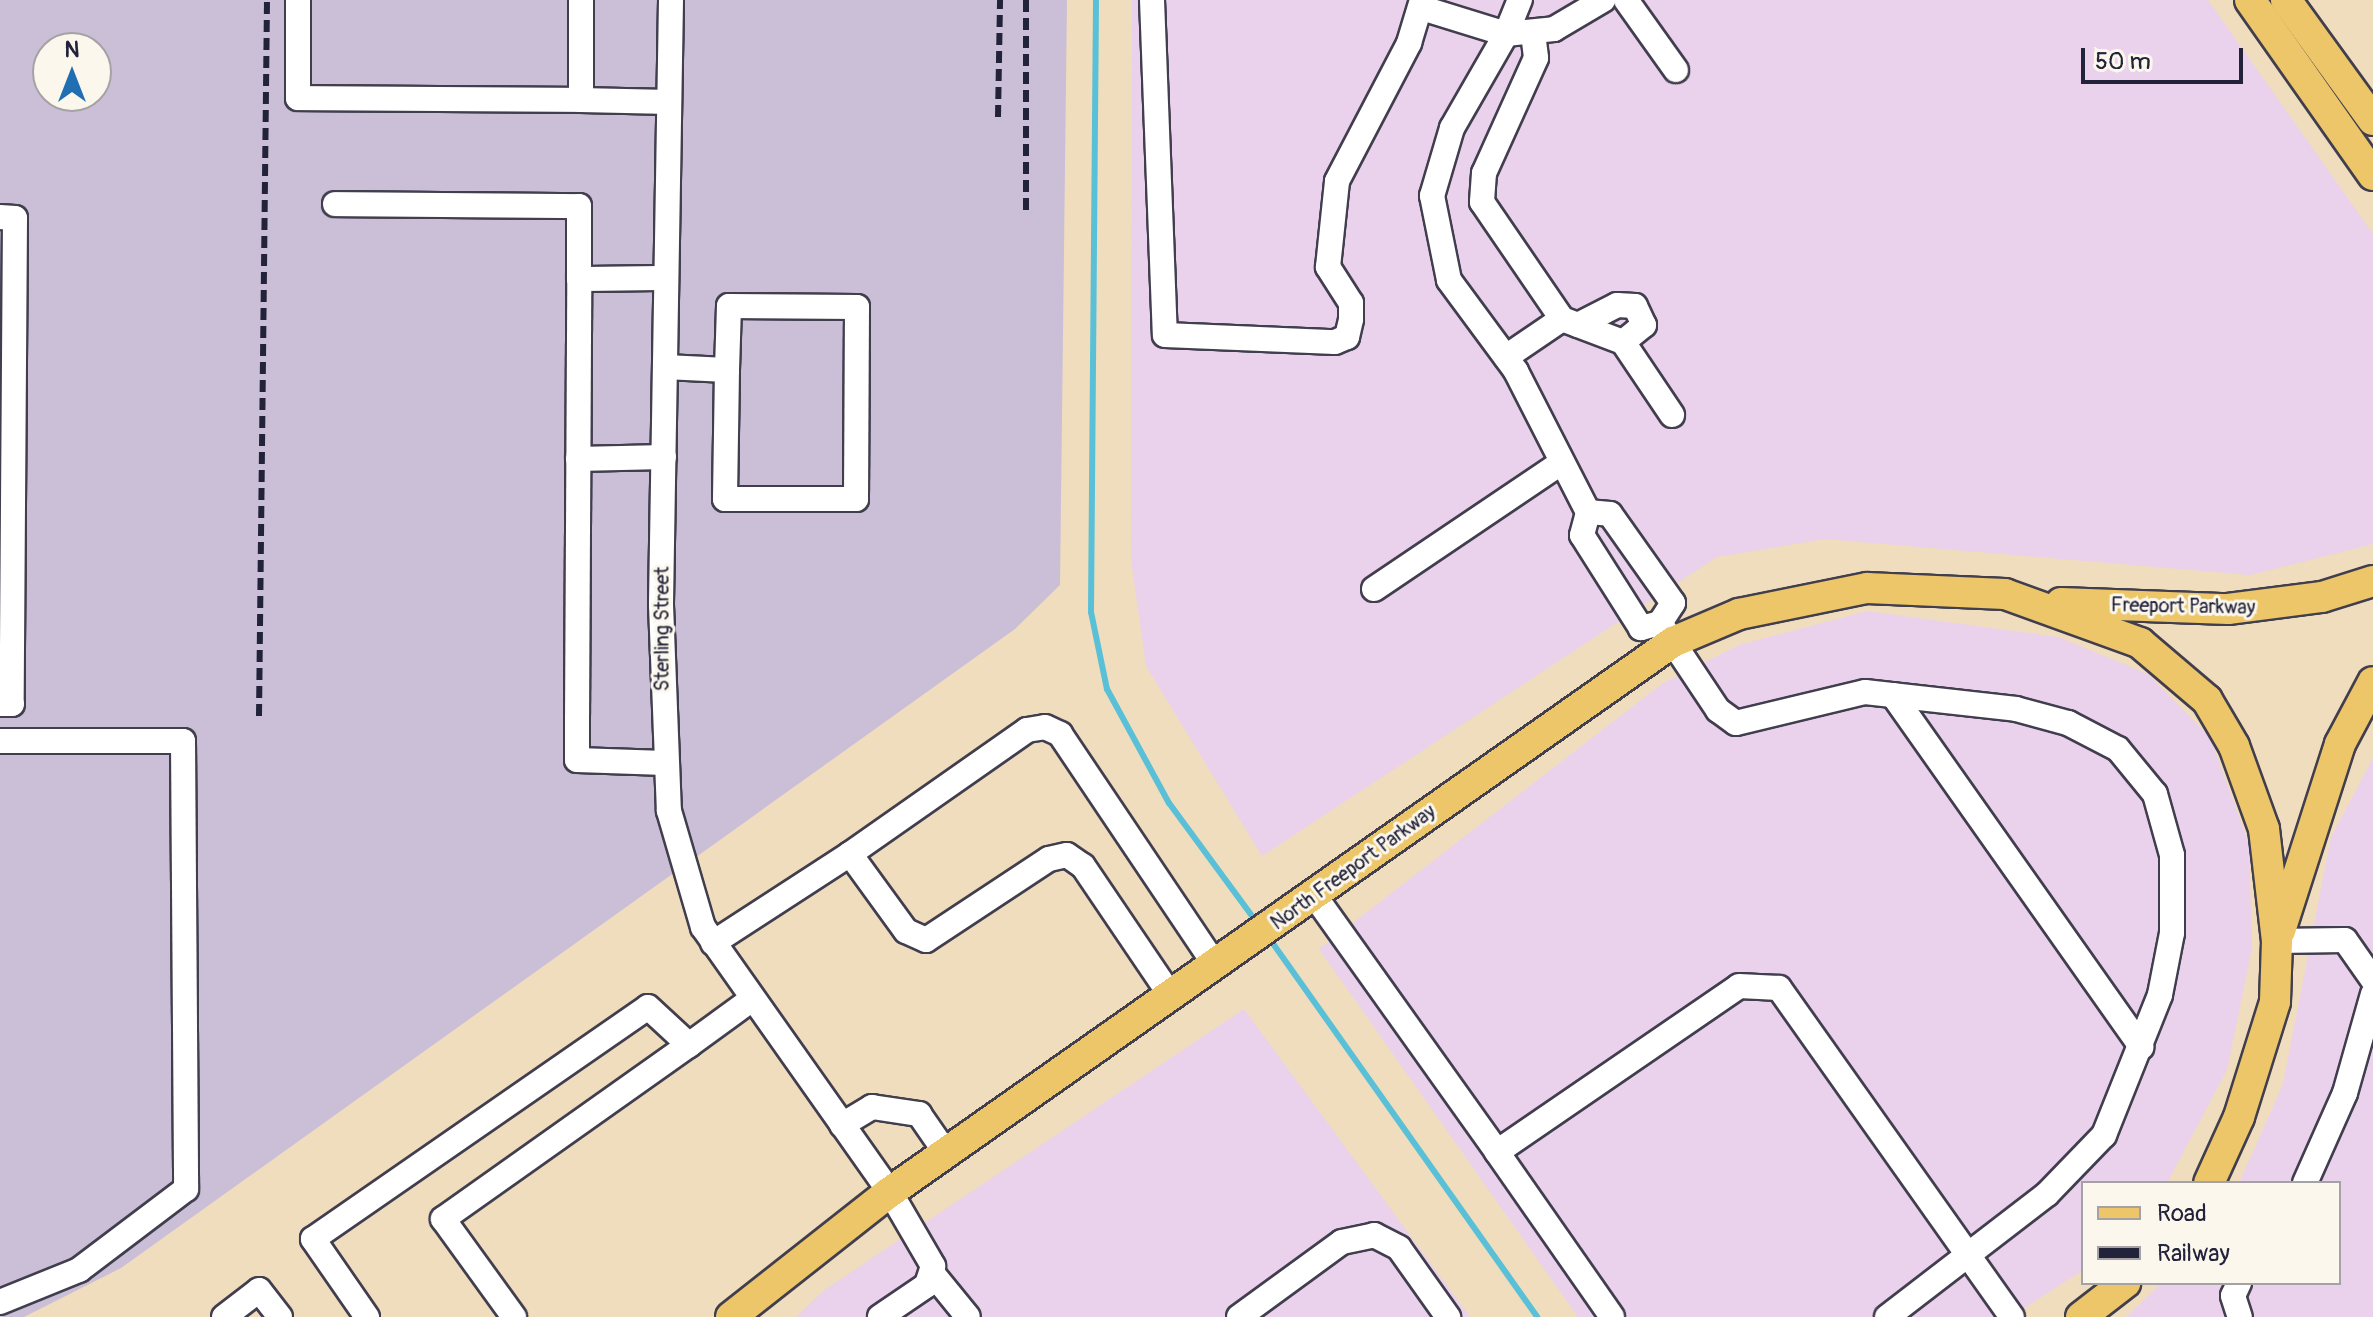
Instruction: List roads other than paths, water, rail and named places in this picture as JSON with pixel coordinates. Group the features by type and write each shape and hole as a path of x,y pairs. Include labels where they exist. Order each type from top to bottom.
{"main road":[{"path":"2250,0 2373,175"},
{"path":"2286,0 2373,120"},
{"name":"Freeport Parkway","path":"2039,602 2228,609 2322,597 2373,581"},
{"name":"North Freeport Parkway","path":"731,1317 890,1192 1309,899 1666,633 1764,607 1867,588 1946,586 2039,602"},
{"path":"2039,602 2148,648 2207,700 2234,746 2264,829 2277,941 2269,1029 2210,1181"},
{"path":"2277,941 2340,744 2371,690"},
{"path":"2081,1317 2122,1285"}],"street":[{"path":"298,0 298,98 669,102"},
{"path":"581,0 581,100"},
{"name":"Sterling Street","path":"671,0 664,457 665,763 677,841 713,943 890,1192 933,1274 968,1317"},
{"path":"1152,0 1159,323 1180,341 1347,337 1351,303 1328,267 1337,181 1422,4 1506,34 1533,33 1603,0"},
{"path":"1520,0 1506,34 1452,128 1432,196 1449,280 1506,357 1558,465 1588,512 1582,535 1641,628 1666,633 1718,710 1736,723 1865,692 1960,699 2068,723 2118,749 2155,794 2172,855 2172,933 2141,1047 2104,1135 1971,1258 1887,1317"},
{"path":"1626,0 1676,70"},
{"path":"1533,33 1536,58 1480,187 1482,202 1570,322 1623,342 1672,415"},
{"path":"335,204 579,206 577,760 665,763"},
{"path":"0,217 15,218 12,704 0,704"},
{"path":"579,279 666,278"},
{"path":"1506,357 1570,322 1617,305 1635,306 1644,325 1623,342"},
{"path":"729,306 857,307 856,499 725,499 727,370 729,306"},
{"path":"665,367 727,370"},
{"path":"578,459 664,457"},
{"path":"1374,589 1558,465"},
{"path":"1588,512 1610,514 1673,603 1666,633"},
{"path":"1893,695 2141,1047"},
{"path":"713,943 850,854 1027,730 1045,727 1060,734 1215,965"},
{"path":"0,741 183,741 186,1189 79,1270 0,1302"},
{"path":"850,854 906,931 926,940 1049,859 1067,855 1083,866 1171,996"},
{"path":"1309,899 1497,1152 1612,1317"},
{"path":"2277,941 2345,940 2373,980"},
{"path":"1497,1152 1739,986 1758,982 1791,1000 2012,1317"},
{"path":"2306,1181 2345,1093 2373,994"},
{"path":"514,1317 443,1219 752,999"},
{"path":"367,1317 313,1239 648,1007 689,1045"},
{"path":"842,1125 872,1107 919,1114 946,1153"},
{"path":"1239,1317 1342,1242 1374,1235 1399,1248 1448,1317"},
{"path":"880,1317 933,1274"},
{"path":"2238,1285 2233,1296 2240,1317"},
{"path":"224,1317 259,1290 280,1317"}],"waterway":[{"path":"1096,0 1091,612 1107,689 1169,803 1257,923"},
{"path":"1269,938 1537,1317"}],"railway":[{"path":"259,716 267,0"},
{"path":"998,117 1000,0"},
{"path":"1026,0 1026,213"}]}
